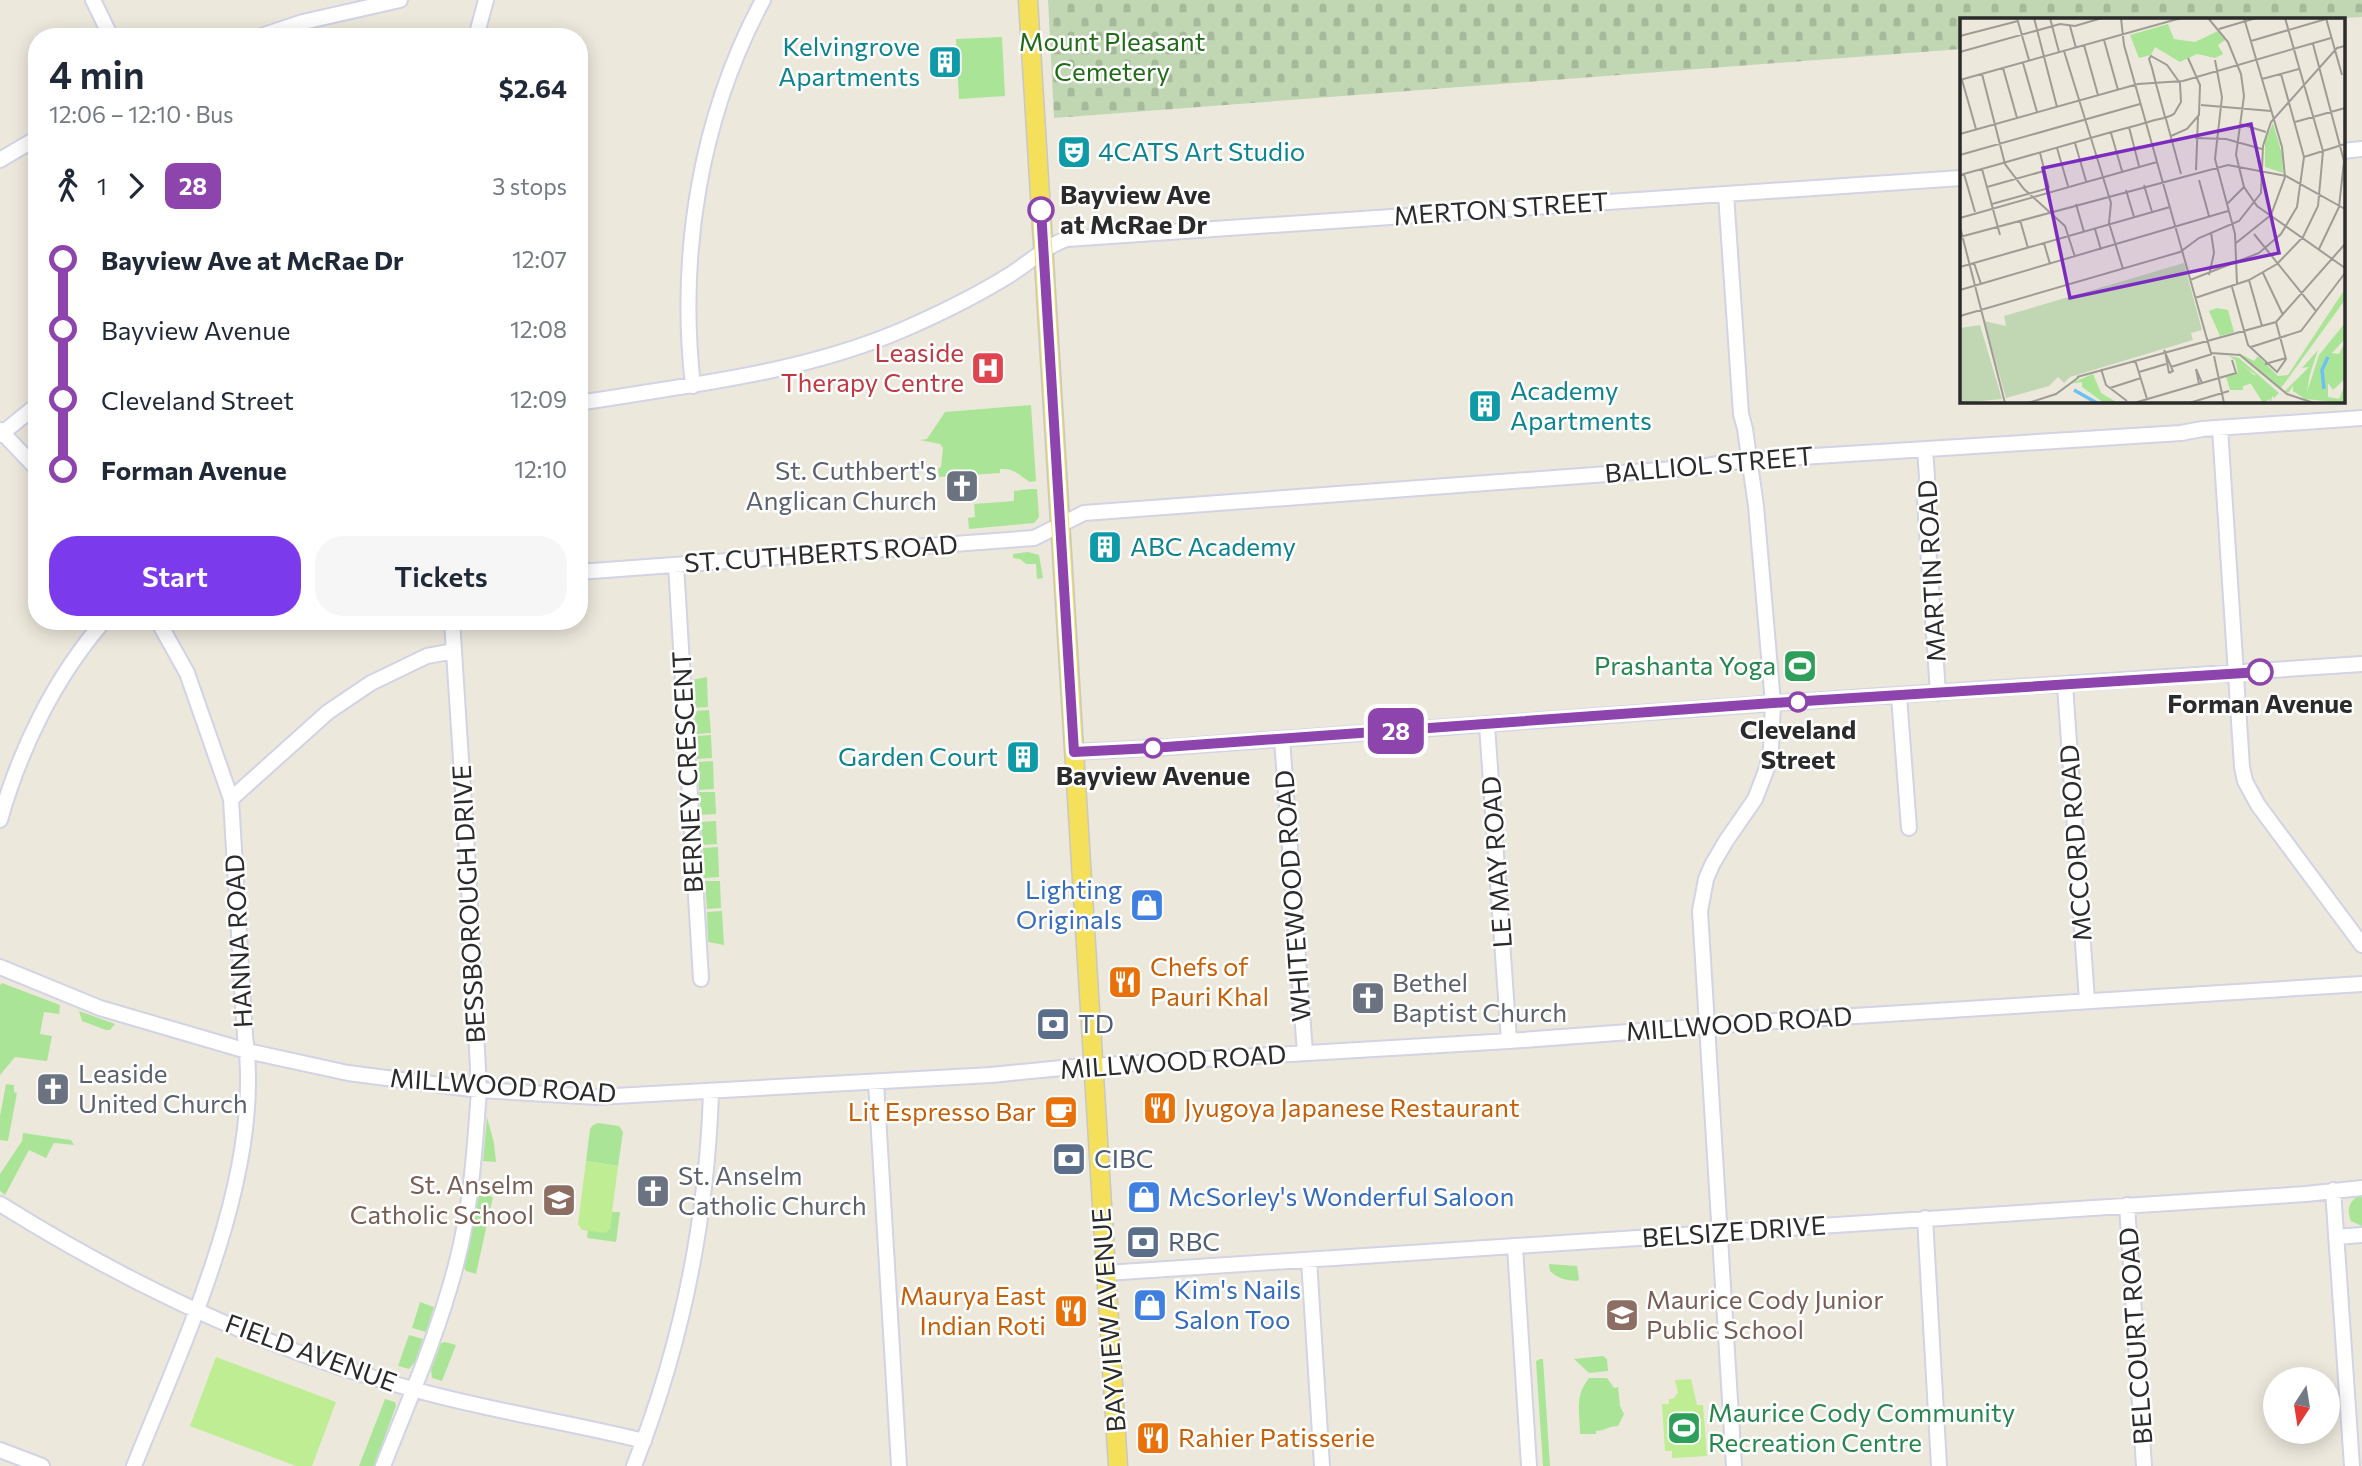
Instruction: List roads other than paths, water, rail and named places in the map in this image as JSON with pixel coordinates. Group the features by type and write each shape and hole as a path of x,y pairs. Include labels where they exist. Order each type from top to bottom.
{"main road":[{"name":"BAYVIEW AVENUE","path":"1028,0 1118,1466"}],"street":[{"path":"93,0 107,28"},
{"path":"285,28 400,0"},
{"path":"478,28 486,0"},
{"path":"693,386 687,299 695,207 720,97 763,0"},
{"path":"0,160 28,143"},
{"path":"2344,150 2362,149"},
{"name":"MERTON STREET","path":"588,402 693,386 835,355 897,332 977,295 1067,239 1960,178"},
{"path":"1726,194 1741,414 1756,506 1773,703 1768,768 1755,799 1717,854 1703,893 1699,934 1734,1466"},
{"path":"28,412 1,432 28,460"},
{"name":"BALLIOL STREET","path":"1060,525 1084,513 1701,467 1748,460 2171,434 2362,418"},
{"path":"2220,428 2242,767 2251,794 2362,945"},
{"name":"MARTIN ROAD","path":"1925,449 1925,502 1938,693"},
{"name":"ST. CUTHBERTS ROAD","path":"588,571 1034,538 1060,525"},
{"name":"BERNEY CRESCENT","path":"676,565 701,979"},
{"path":"0,820 29,739 84,643 96,630"},
{"name":"HANNA ROAD","path":"134,1466 218,1250 239,1164 249,1065 231,800 187,673 163,630"},
{"name":"BESSBOROUGH DRIVE","path":"383,1466 439,1324 456,1262 471,1177 479,1090 453,630"},
{"path":"231,800 328,712 371,683 428,656 454,651"},
{"path":"1074,752 2362,664"},
{"name":"MCCORD ROAD","path":"2065,685 2087,1001"},
{"path":"1899,696 1909,828"},
{"name":"LE MAY ROAD","path":"1487,725 1509,1041"},
{"name":"WHITEWOOD ROAD","path":"1282,739 1305,1054"},
{"name":"MILLWOOD ROAD","path":"0,967 100,1008 247,1051 348,1073 479,1090 597,1097 876,1082 2362,984"},
{"path":"876,1082 899,1466"},
{"path":"634,1466 667,1373 685,1303 698,1233 709,1147 711,1092"},
{"name":"BELSIZE DRIVE","path":"1106,1273 2362,1188"},
{"path":"2333,1190 2356,1438 2352,1466"},
{"name":"FIELD AVENUE","path":"0,1203 45,1232 196,1310 311,1358 414,1390 644,1441"},
{"name":"BELCOURT ROAD","path":"2127,1205 2144,1466"},
{"path":"1925,1218 1938,1466"},
{"path":"2336,1237 2362,1235"},
{"path":"1515,1247 1528,1466"},
{"path":"1309,1260 1322,1466"},
{"path":"0,1450 42,1466"}],"place":[{"name":"Kelvingrove Apartments","path":"945,62"},
{"name":"4CATS Art Studio","path":"1074,152"},
{"name":"Bayview Ave at McRae Dr","path":"1041,210"},
{"name":"Leaside Therapy Centre","path":"988,368"},
{"name":"Academy Apartments","path":"1485,406"},
{"name":"St. Cuthbert's Anglican Church","path":"962,486"},
{"name":"ABC Academy","path":"1105,547"},
{"name":"Prashanta Yoga","path":"1800,666"},
{"name":"Forman Avenue","path":"2260,672"},
{"name":"Cleveland Street","path":"1798,702"},
{"name":"Bayview Avenue","path":"1153,748"},
{"name":"Garden Court","path":"1023,757"},
{"name":"Lighting Originals","path":"1147,905"},
{"name":"Chefs of Pauri Khal","path":"1125,982"},
{"name":"Bethel Baptist Church","path":"1368,998"},
{"name":"TD","path":"1053,1024"},
{"name":"Leaside United Church","path":"53,1089"},
{"name":"Jyugoya Japanese Restaurant","path":"1160,1108"},
{"name":"Lit Espresso Bar","path":"1061,1112"},
{"name":"CIBC","path":"1069,1159"},
{"name":"St. Anselm Catholic Church","path":"653,1191"},
{"name":"McSorley's Wonderful Saloon","path":"1144,1197"},
{"name":"St. Anselm Catholic School","path":"559,1200"},
{"name":"RBC","path":"1143,1242"},
{"name":"Kim's Nails Salon Too","path":"1150,1305"},
{"name":"Maurya East Indian Roti","path":"1071,1311"},
{"name":"Maurice Cody Junior Public School","path":"1622,1315"},
{"name":"Maurice Cody Community Recreation Centre","path":"1684,1428"},
{"name":"Rahier Patisserie","path":"1153,1438"}],"park label":[{"name":"Mount Pleasant Cemetery","path":"1112,57"}]}
